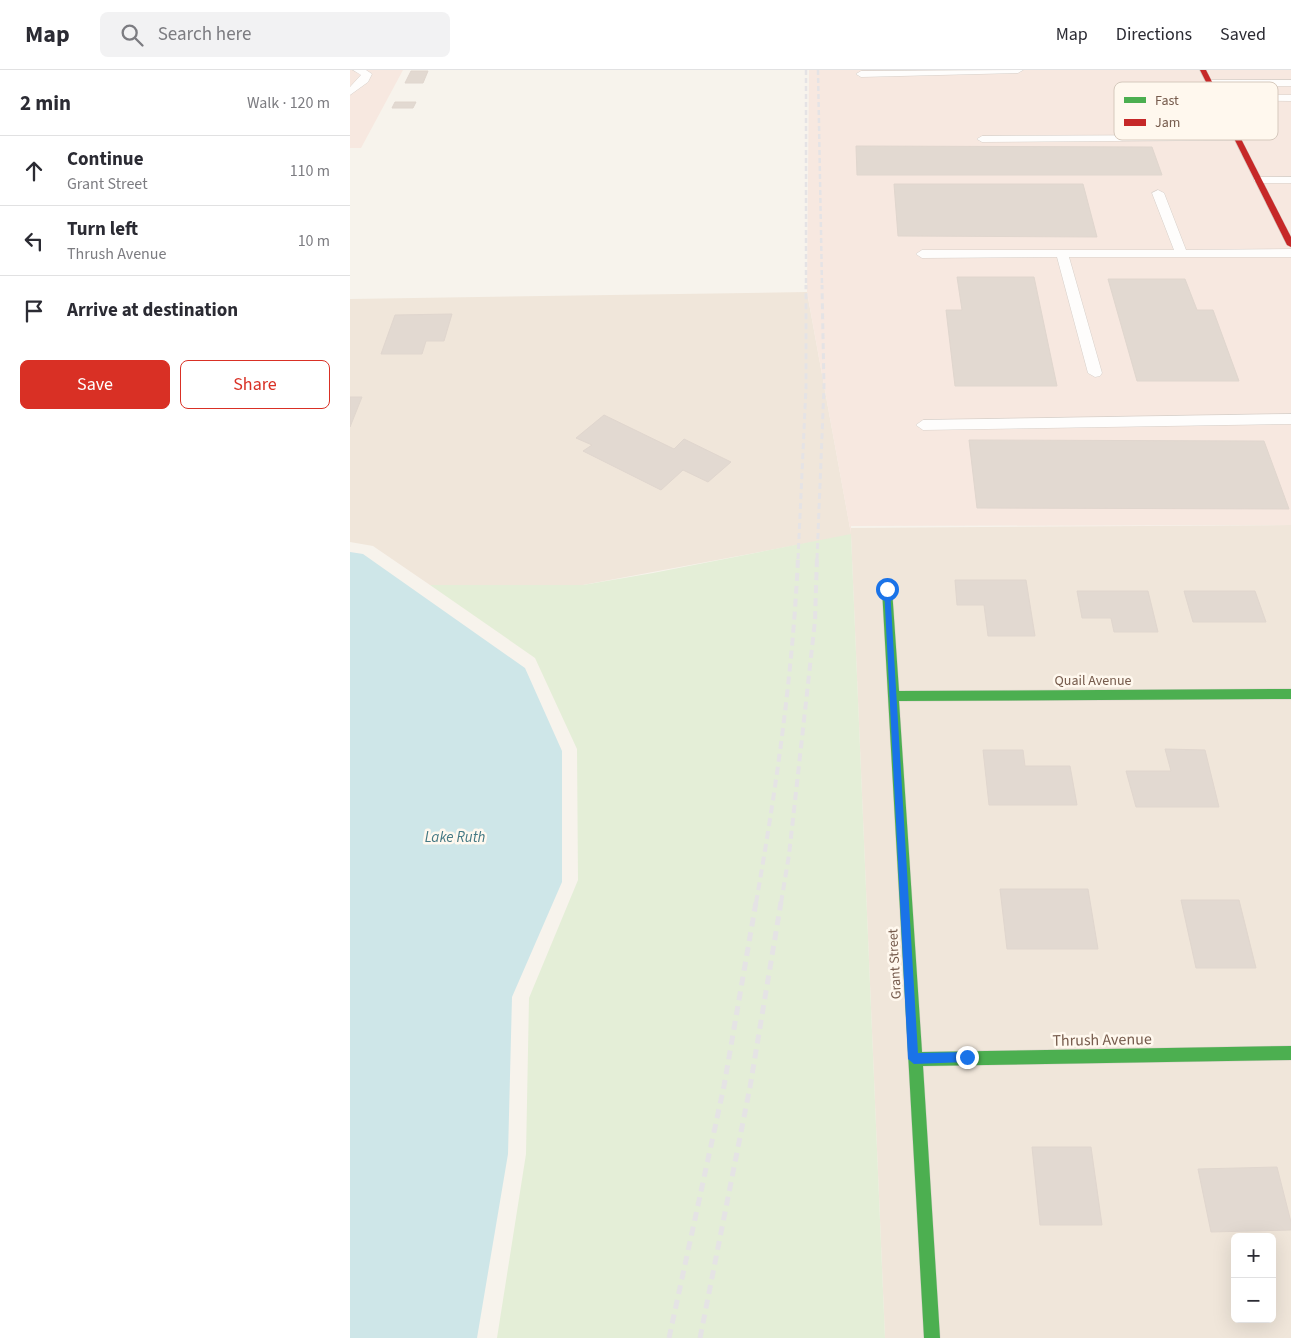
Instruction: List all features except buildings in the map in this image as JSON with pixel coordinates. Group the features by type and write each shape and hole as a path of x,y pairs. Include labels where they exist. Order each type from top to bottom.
{"street":[{"path":"1204,70 1210,82"},
{"path":"1239,140 1291,245"},
{"name":"Grant Street","path":"887,589 932,1338"},
{"name":"Quail Avenue","path":"894,696 1291,694"},
{"name":"Thrush Avenue","path":"914,1059 1291,1053"}],"lane":[{"path":"350,92 364,80 367,74 358,70"},
{"path":"861,74 1018,70"},
{"path":"1278,84 1291,84"},
{"path":"1278,98 1291,98"},
{"path":"982,139 1114,138"},
{"path":"1259,180 1291,180"},
{"path":"1158,193 1181,253"},
{"path":"1062,253 1095,373"},
{"path":"922,254 1291,253"},
{"path":"924,425 1291,419"}],"shaded area":[{"path":"350,70 403,70 361,148 350,148"},
{"path":"809,70 1291,70 1291,525 851,526 851,534 807,292"},
{"path":"807,292 850,528 1291,525 1291,1338 885,1338 851,535 583,585 430,585 373,546 350,542 350,299"}],"green space":[{"path":"851,534 885,1338 497,1338 526,1154 529,998 578,880 577,749 535,658 430,585 583,585"}],"water":[{"name":"Lake Ruth","path":"350,552 363,554 525,668 562,751 562,882 512,997 508,1154 477,1338 350,1338"}],"railway":[{"path":"798,559 806,387 806,70"},
{"path":"818,70 822,286"},
{"path":"817,559 824,387 822,285"},
{"path":"756,903 783,731 796,601 798,557"},
{"path":"781,903 789,855 815,621 817,557"},
{"path":"669,1338 724,1086 756,902"},
{"path":"700,1338 750,1087 781,902"}],"traffic: fast":[{"path":"887,589 932,1338"},
{"path":"894,696 1291,694"},
{"path":"914,1059 1291,1053"}],"traffic: jam":[{"path":"1203,70 1209,82"},
{"path":"1238,140 1291,245"}],"route":[{"path":"887,589 914,1059 967,1057"}]}
